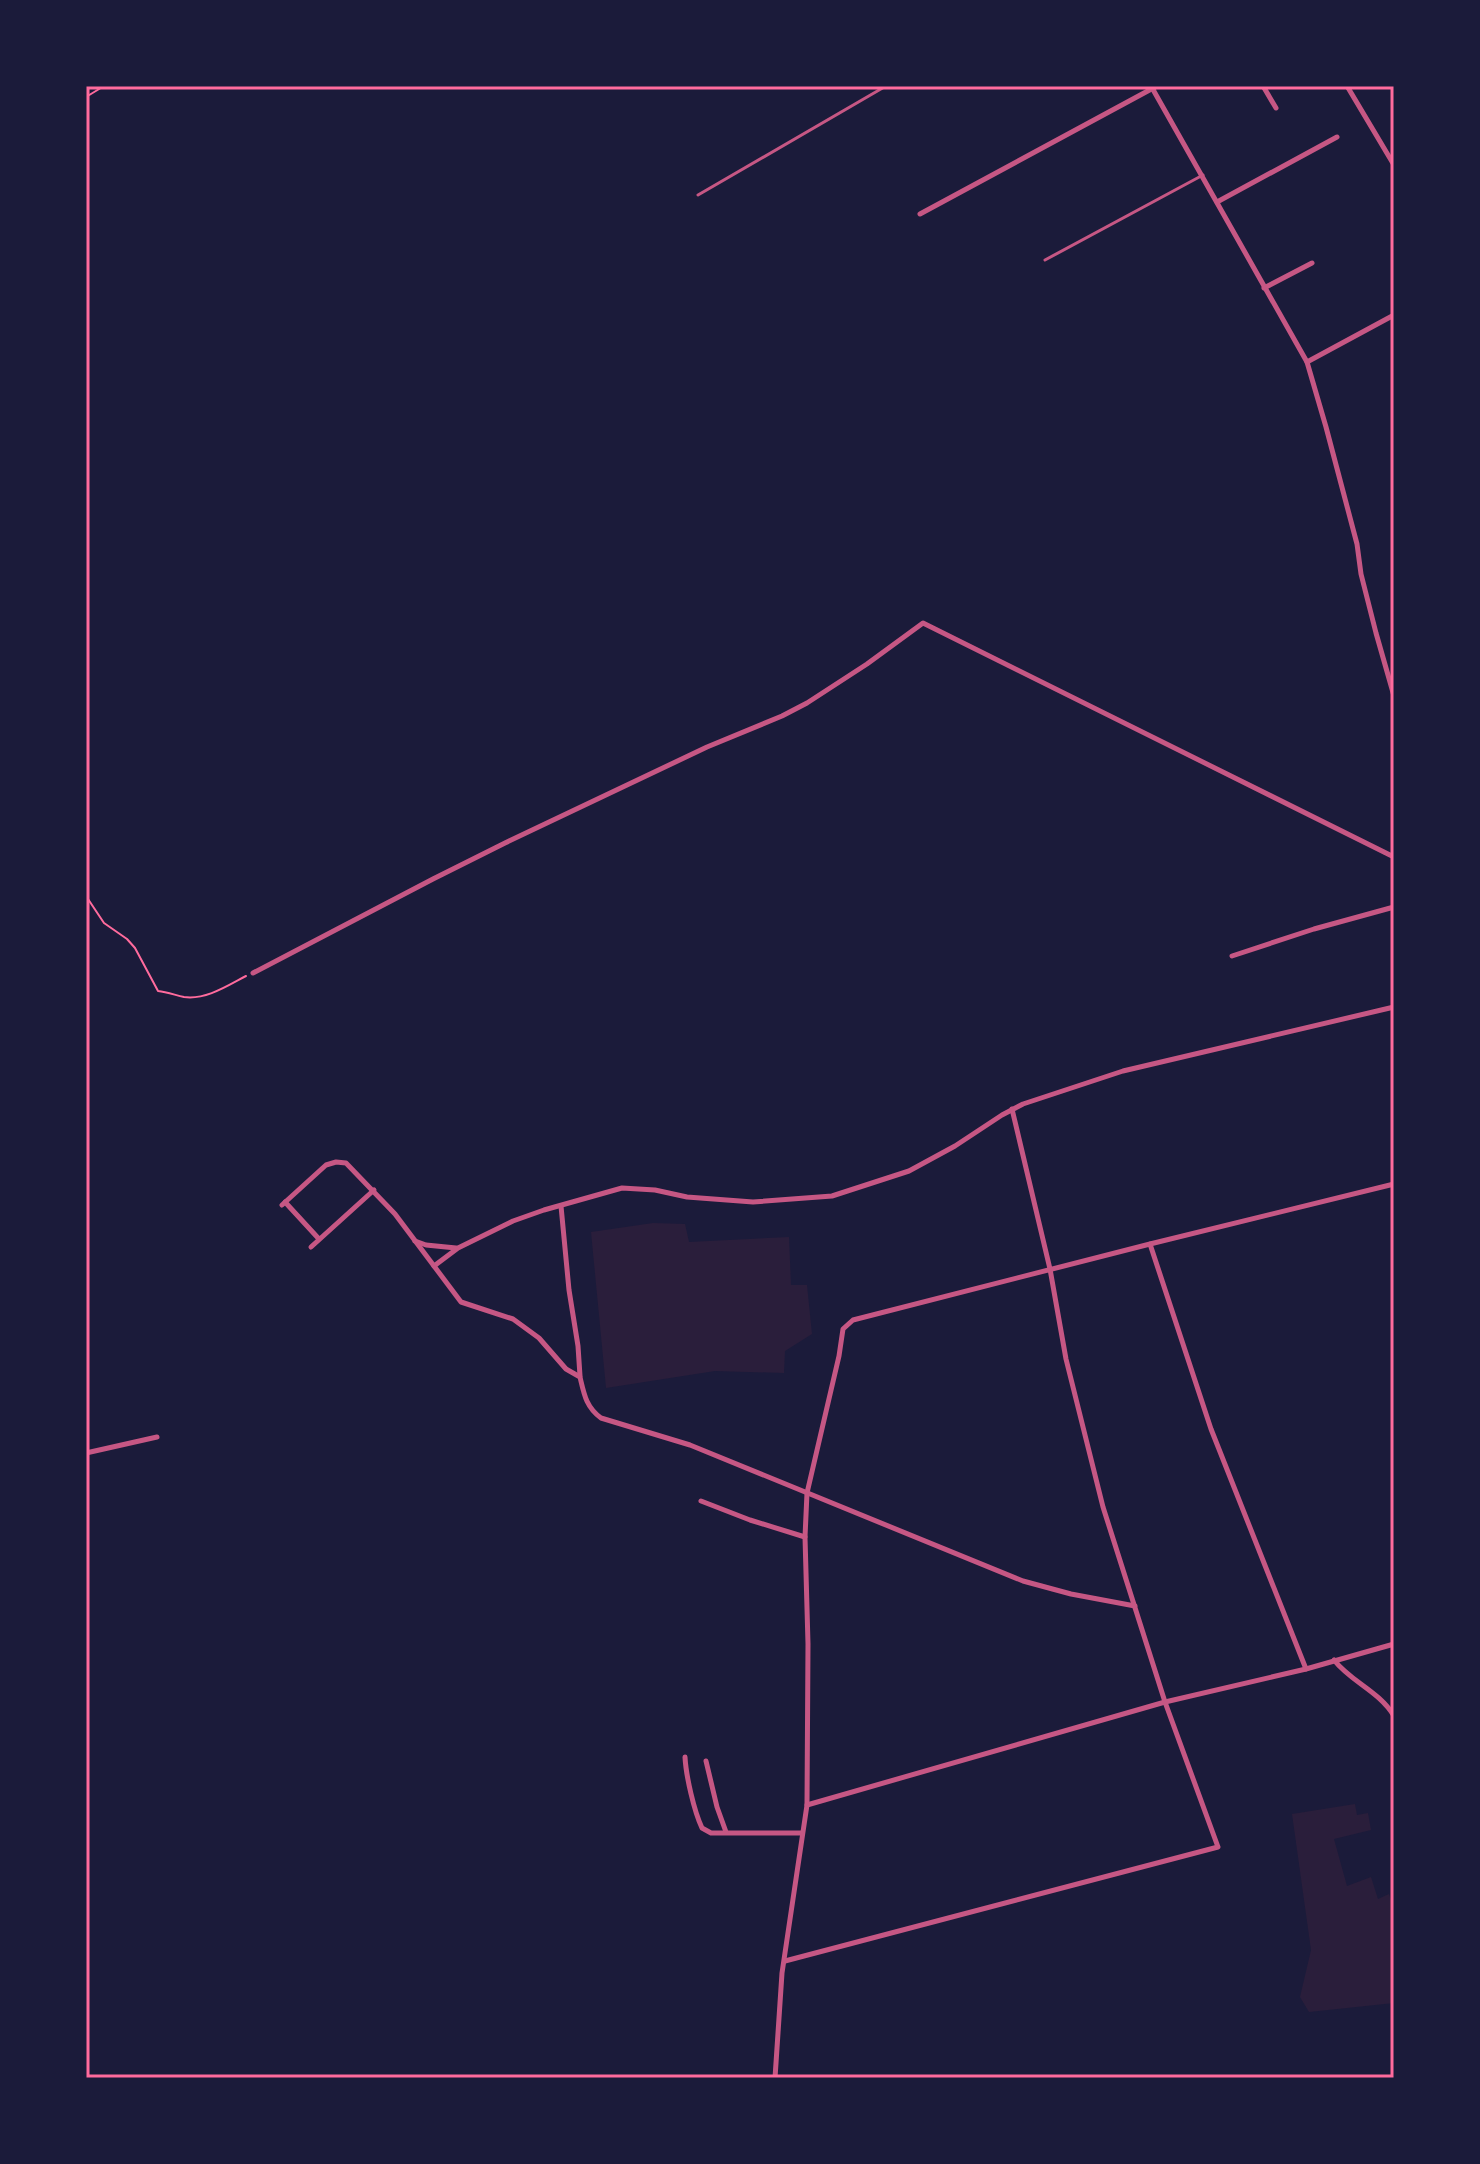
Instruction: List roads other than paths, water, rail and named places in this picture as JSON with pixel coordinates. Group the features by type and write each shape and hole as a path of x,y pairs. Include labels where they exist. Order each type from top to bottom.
{"street":[{"path":"1263,86 1276,108"},
{"path":"1347,86 1394,165"},
{"path":"920,214 1153,87 1307,362 1357,544 1361,574 1394,696"},
{"path":"1217,202 1337,137"},
{"path":"1264,288 1312,263"},
{"path":"1307,362 1394,315"},
{"path":"253,973 505,843 807,703 923,623 1394,857"},
{"path":"1232,956 1394,907"},
{"path":"434,1266 458,1248 513,1221 622,1188 753,1202 832,1196 909,1171 1023,1104 1123,1071 1394,1007"},
{"path":"785,1961 1218,1847 1165,1702 1103,1507 1066,1359 1050,1269 1012,1109"},
{"path":"319,1239 283,1204 326,1165 346,1163 395,1214 461,1302 513,1319 539,1338 566,1369 580,1377"},
{"path":"775,2078 785,1961 807,1805 807,1493 843,1329 853,1320 1394,1184"},
{"path":"311,1247 374,1190"},
{"path":"561,1206 580,1377 585,1400 601,1418 690,1445 1023,1581 1135,1606"},
{"path":"414,1241 458,1248"},
{"path":"1150,1244 1220,1453 1306,1669"},
{"path":"86,1453 157,1437"},
{"path":"701,1501 805,1537"},
{"path":"807,1805 1165,1702 1306,1669 1394,1644"},
{"path":"1334,1660 1392,1708 1394,1716"},
{"path":"685,1757 694,1807 702,1828 711,1833 802,1833"},
{"path":"706,1761 726,1832"}],"lane":[{"path":"698,195 886,86"},
{"path":"1045,260 1203,175"}]}
